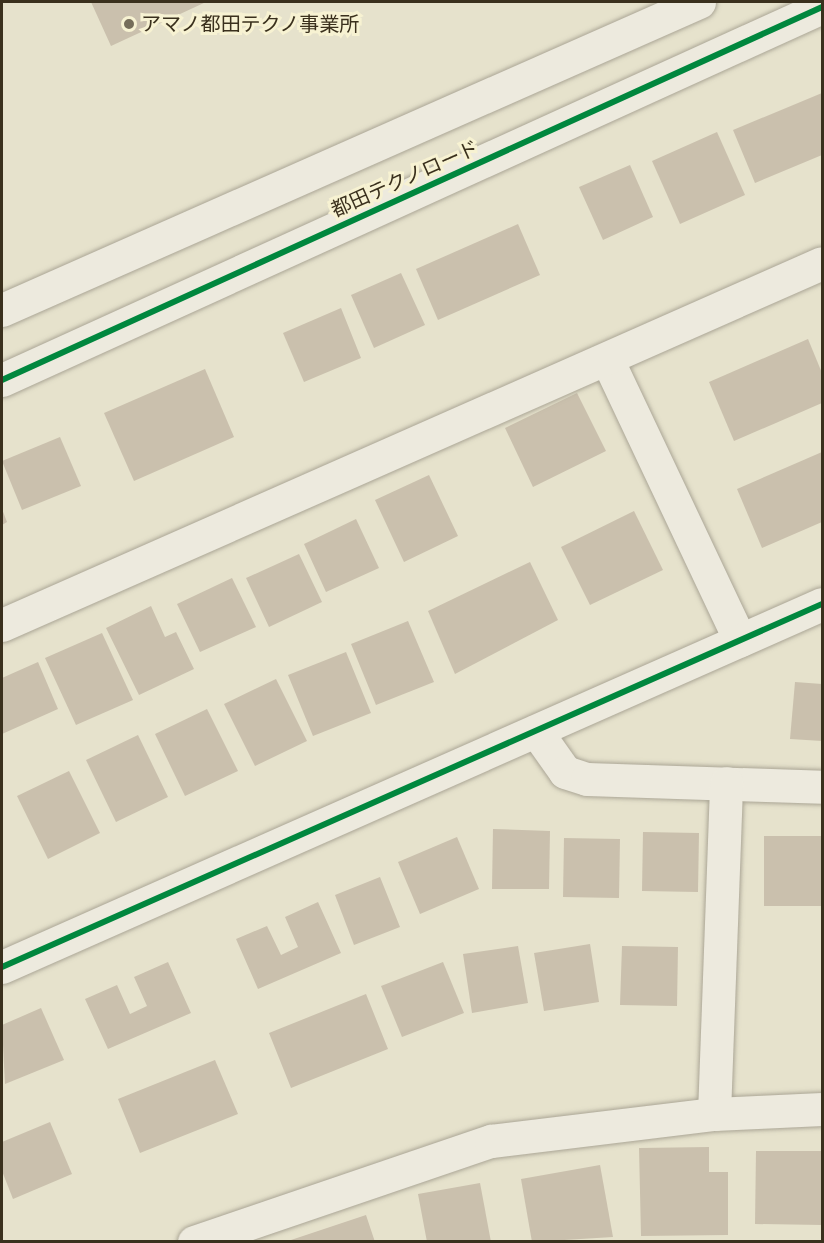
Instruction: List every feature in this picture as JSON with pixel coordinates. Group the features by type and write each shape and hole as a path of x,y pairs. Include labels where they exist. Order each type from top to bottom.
{"street":[{"path":"2,310 699,2"},
{"name":"都田テクノロード","path":"2,381 822,7"},
{"path":"2,625 822,263"},
{"path":"607,359 740,640"},
{"path":"2,967 822,604"},
{"path":"536,731 565,772 587,779 822,787"},
{"path":"714,1114 726,783"},
{"path":"194,1242 491,1141 714,1114 822,1108"}],"building":[{"name":"アマノ都田テクノ事業所","path":"91,2 206,2 111,46"},
{"path":"822,93 822,155 755,183 733,130"},
{"path":"717,132 745,195 680,224 652,161"},
{"path":"630,165 653,217 603,240 579,187"},
{"path":"518,224 540,275 438,320 416,269"},
{"path":"401,273 425,325 374,348 351,295"},
{"path":"341,308 361,358 304,382 283,333"},
{"path":"808,339 822,373 822,403 734,441 709,382"},
{"path":"205,369 234,437 134,481 104,413"},
{"path":"577,393 606,451 533,487 505,428"},
{"path":"60,437 81,486 22,510 2,461"},
{"path":"822,452 822,522 762,548 737,489"},
{"path":"429,475 458,536 404,562 375,500"},
{"path":"2,509 7,522 2,525"},
{"path":"634,511 663,570 590,605 561,547"},
{"path":"356,519 379,568 326,592 304,544"},
{"path":"299,554 322,602 269,627 246,578"},
{"path":"530,562 558,620 455,674 428,611"},
{"path":"232,578 256,627 200,652 177,604"},
{"path":"151,606 165,637 176,632 194,669 139,695 106,628"},
{"path":"408,621 434,682 376,705 351,644"},
{"path":"102,633 133,700 76,725 45,658"},
{"path":"346,652 371,713 313,736 288,675"},
{"path":"38,662 58,709 2,734 2,678"},
{"path":"276,679 307,741 255,766 224,704"},
{"path":"795,682 822,684 822,741 790,739"},
{"path":"207,709 238,771 185,796 155,734"},
{"path":"138,735 168,797 116,822 86,760"},
{"path":"69,771 100,833 48,859 17,796"},
{"path":"493,829 550,831 549,889 492,889"},
{"path":"643,832 699,833 698,892 642,891"},
{"path":"764,836 822,836 822,906 764,906"},
{"path":"457,837 479,889 420,914 398,862"},
{"path":"564,838 620,839 619,898 563,897"},
{"path":"380,877 400,927 354,945 335,895"},
{"path":"318,902 341,953 258,989 236,939 267,926 281,955 298,947 285,917"},
{"path":"590,944 599,1002 544,1011 534,953"},
{"path":"518,946 528,1003 472,1013 463,954"},
{"path":"622,946 678,947 677,1006 620,1005"},
{"path":"168,962 191,1013 108,1049 85,999 117,985 130,1014 147,1006 134,977"},
{"path":"443,962 464,1013 402,1037 381,986"},
{"path":"366,994 388,1049 291,1088 269,1033"},
{"path":"41,1008 64,1060 5,1084 2,1025"},
{"path":"215,1060 238,1114 140,1153 118,1099"},
{"path":"50,1122 72,1174 13,1199 2,1171 2,1142"},
{"path":"709,1147 709,1172 728,1172 728,1235 641,1236 639,1148"},
{"path":"756,1151 822,1151 822,1225 755,1224"},
{"path":"600,1165 613,1237 532,1242 521,1179"},
{"path":"480,1183 491,1242 427,1242 418,1194"},
{"path":"366,1215 375,1242 292,1242 291,1240"}],"cycle path":[{"path":"2,380 822,7"},
{"path":"2,967 822,604"}],"place":[{"name":"アマノ都田テクノ事業所","path":"129,24"}]}
